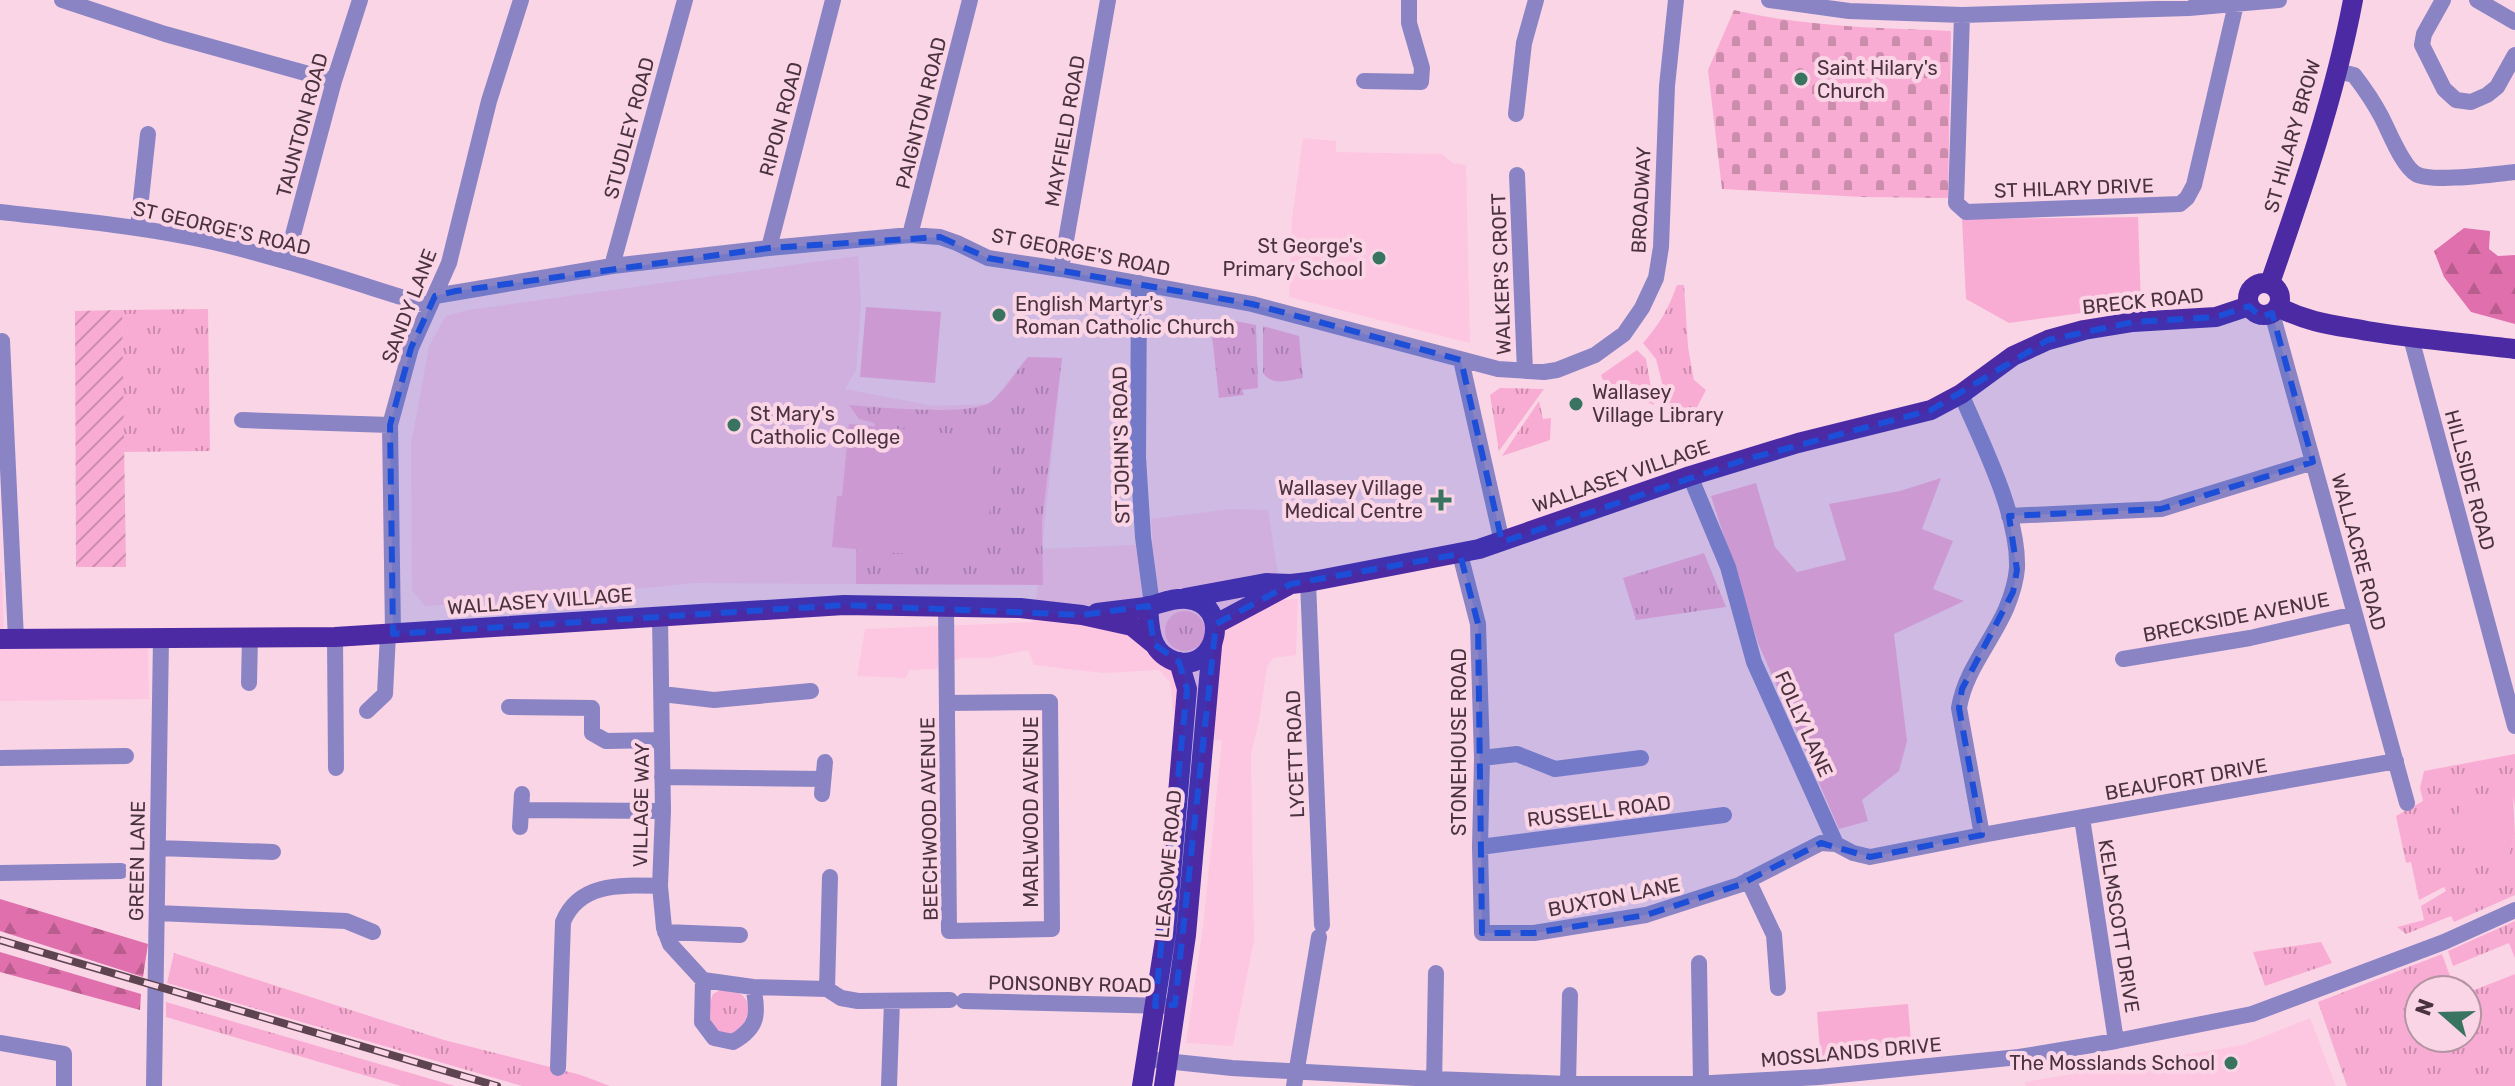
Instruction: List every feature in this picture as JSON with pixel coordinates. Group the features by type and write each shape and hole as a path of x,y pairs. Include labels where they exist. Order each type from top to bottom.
{"main road":[{"name":"ST HILARY BROW","path":"2270,283 2288,239 2337,71 2353,0"},
{"path":"2275,310 2281,296 2270,283 2259,283 2250,290 2249,306 2257,314 2275,310 2320,324 2515,349"},
{"name":"BRECK ROAD","path":"1961,394 2013,356 2048,340 2133,322 2216,317 2249,306"},
{"name":"WALLASEY VILLAGE","path":"1185,598 1266,583 1300,583 1460,554 1690,476 1798,443 1931,410 1961,394"},
{"name":"WALLASEY VILLAGE","path":"1216,624 1300,583"},
{"path":"1185,598 1196,600 1212,614 1216,624 1212,646 1198,659 1179,662 1169,659 1154,644 1150,606 1185,598"},
{"name":"WALLASEY VILLAGE","path":"8,639 335,637 844,605 1020,608 1082,615 1132,626 1154,644"},
{"name":"WALLASEY VILLAGE","path":"1082,615 1150,606"},
{"name":"LEASOWE ROAD","path":"1165,1006 1186,935 1212,646"},
{"name":"LEASOWE ROAD","path":"1142,1086 1157,1060 1165,1006 1166,933 1186,721 1187,689 1179,662"},
{"name":"LEASOWE ROAD","path":"1157,1060 1164,1086"}],"street":[{"path":"62,0 165,34 334,81"},
{"name":"TAUNTON ROAD","path":"286,261 334,81 360,0"},
{"name":"SANDY LANE","path":"367,711 385,694 390,634 390,425 411,348 449,263 489,101 521,0"},
{"name":"STUDLEY ROAD","path":"612,266 685,0"},
{"name":"RIPON ROAD","path":"769,248 833,0"},
{"name":"PAIGNTON ROAD","path":"910,235 970,0"},
{"name":"MAYFIELD ROAD","path":"1061,269 1108,0"},
{"path":"1364,81 1421,82 1422,68 1409,23 1409,0"},
{"path":"1516,114 1524,43 1536,0"},
{"name":"BROADWAY","path":"1525,371 1557,370 1595,355 1624,334 1642,308 1656,278 1661,247 1667,86 1676,0"},
{"path":"1769,0 1962,15 1994,7 2236,4 2279,0"},
{"path":"2443,0 2424,34 2422,45 2444,89 2456,100 2471,102 2487,95 2497,87 2515,55"},
{"path":"2477,0 2515,22"},
{"name":"ST HILARY DRIVE","path":"1962,15 1956,203 1966,212 2180,204 2194,185 2236,4"},
{"path":"2337,71 2354,75 2365,89 2415,174 2446,177 2515,172"},
{"path":"138,227 148,134"},
{"name":"WALKER'S CROFT","path":"1517,175 1525,371"},
{"name":"ST GEORGE'S ROAD","path":"0,212 138,227 212,242 433,301 612,266 910,235 940,237 988,258 1252,304 1461,360 1498,369 1525,371"},
{"name":"ST JOHN'S ROAD","path":"1139,283 1138,457 1150,606"},
{"name":"WALLACRE ROAD","path":"2275,310 2313,462 2407,803"},
{"name":"HILLSIDE ROAD","path":"2411,338 2515,726"},
{"path":"2,341 8,639"},
{"path":"1461,360 1502,542"},
{"path":"1836,844 1870,857 1982,835 1959,708 1962,689 2005,612 2017,570 2009,516 1961,394"},
{"path":"242,420 390,425"},
{"path":"2009,516 2161,509 2313,462"},
{"name":"FOLLY LANE","path":"1690,476 1728,567 1754,662 1836,844"},
{"name":"STONEHOUSE ROAD","path":"1460,554 1478,624 1482,933"},
{"name":"LYCETT ROAD","path":"1295,1078 1320,931 1300,583"},
{"name":"BEECHWOOD AVENUE","path":"946,606 949,931 1052,929"},
{"name":"BRECKSIDE AVENUE","path":"2123,659 2250,638 2355,614"},
{"name":"VILLAGE WAY","path":"660,617 663,811 660,886 665,932 670,944 703,980"},
{"path":"249,683 250,637"},
{"path":"335,637 336,768"},
{"name":"GREEN LANE","path":"154,1086 161,638"},
{"path":"662,694 714,700 811,691"},
{"name":"MARLWOOD AVENUE","path":"947,703 1050,702 1052,929"},
{"path":"509,707 592,708 592,733 606,741 662,740"},
{"path":"1482,758 1517,754 1555,769 1641,758"},
{"path":"0,758 126,756"},
{"name":"BEAUFORT DRIVE","path":"1982,835 2396,761"},
{"path":"662,777 823,779"},
{"path":"520,827 521,802 663,811"},
{"name":"RUSSELL ROAD","path":"1480,847 1724,815"},
{"name":"KELMSCOTT DRIVE","path":"2082,818 2116,1041"},
{"name":"BUXTON LANE","path":"1482,933 1534,933 1646,915 1748,880 1821,843 1836,844"},
{"path":"158,848 273,852"},
{"path":"0,873 121,871"},
{"path":"827,989 830,877"},
{"path":"1748,880 1774,935 1778,988"},
{"path":"558,1068 563,922 569,906 597,890 631,885 660,886"},
{"name":"MOSSLANDS DRIVE","path":"1157,1060 1295,1078 1434,1083 1825,1081 2019,1057 2252,1014 2444,942 2515,910"},
{"path":"157,913 346,921 373,932"},
{"path":"665,932 740,935"},
{"path":"1696,1084 1699,963"},
{"path":"1434,1083 1436,973"},
{"path":"753,987 756,1020 748,1034 733,1042 714,1038 702,1022 703,980 753,987 827,989 841,998 892,1001 889,1086"},
{"path":"1568,1084 1570,995"},
{"name":"PONSONBY ROAD","path":"892,1001 1165,1006"},
{"path":"0,1043 64,1054 64,1086"}],"highlighted area":[{"path":"940,237 988,258 1252,304 1461,360 1502,542 1747,459 1931,410 2048,340 2133,322 2216,317 2249,306 2261,317 2272,313 2313,462 2161,509 2009,516 2017,570 2013,592 1962,689 1959,708 1982,835 1870,857 1821,843 1739,885 1646,915 1534,933 1482,933 1478,624 1460,554 1291,584 1216,624 1175,1005 1155,1006 1187,689 1179,662 1154,644 1148,606 1082,615 844,605 393,634 390,425 411,348 435,296 769,248"}],"shaded area":[{"name":"St George's Primary School","path":"1303,138 1336,141 1336,152 1442,154 1453,163 1466,165 1470,343 1289,297 1292,218"},
{"name":"St Mary's Catholic College","path":"858,256 861,304 856,370 845,389 933,406 990,404 1028,357 1062,358 1042,549 1153,544 1151,519 1231,509 1268,510 1282,600 1298,599 1296,655 1273,658 1267,667 1251,754 1254,940 1233,1046 1186,1043 1203,927 1222,740 1176,737 1170,682 1159,670 1103,673 1034,665 1028,650 989,658 960,658 936,669 909,670 906,678 857,676 865,629 1033,622 1038,585 695,583 537,599 425,606 412,590 411,445 429,346 446,316 468,310"},
{"path":"0,572 4,648 148,646 149,699 0,701"},
{"name":"The Mosslands School","path":"2310,1018 2336,1086 2026,1086 2025,1082 2243,1045"}],"green space":[{"path":"1734,10 1815,23 1951,31 1948,198 1862,197 1722,189 1708,70"},
{"path":"2138,217 2141,305 2009,323 1966,299 1962,219"},
{"path":"2464,228 2490,231 2489,249 2498,256 2515,255 2515,324 2471,312 2444,277 2434,251"},
{"path":"1677,285 1684,285 1688,347 1694,380 1706,390 1692,417 1668,406 1656,359 1643,343 1663,316"},
{"path":"866,307 941,312 935,383 860,377"},
{"path":"208,309 210,451 123,452 122,310"},
{"path":"122,310 126,567 76,567 75,311"},
{"path":"1224,319 1256,325 1258,388 1242,390 1244,395 1219,398 1212,336 1225,337 1227,324"},
{"path":"1263,326 1299,336 1303,378 1276,381 1263,373"},
{"path":"1637,350 1646,359 1654,405 1603,380 1601,375"},
{"path":"1028,357 1062,358 1042,521 1043,585 856,584 856,549 984,560 995,438 875,427 874,423 859,419 849,405 924,410 982,406 997,396"},
{"path":"1500,388 1544,389 1499,451 1490,395"},
{"path":"1539,401 1543,419 1551,418 1550,440 1502,456"},
{"path":"849,424 996,438 985,561 832,547 837,496 842,496"},
{"path":"1941,478 1922,529 1953,541 1933,589 1964,601 1894,634 1907,741 1899,771 1862,800 1868,821 1839,829 1758,643 1711,496 1756,483 1775,547 1797,572 1846,560 1829,504 1900,491"},
{"path":"1704,553 1726,607 1636,620 1623,578"},
{"path":"1185,611 1199,617 1205,631 1199,645 1185,651 1171,645 1165,631 1171,617"},
{"path":"2515,754 2515,807 2513,796 2509,855 2515,835 2515,895 2454,922 2451,916 2406,934 2397,927 2424,920 2421,906 2446,891 2444,887 2419,900 2411,862 2406,863 2396,816 2423,801 2420,788 2424,771"},
{"path":"2493,795 2513,796 2515,835 2509,855 2470,866 2457,815 2462,807"},
{"path":"0,899 148,944 143,977 0,931"},
{"path":"2515,921 2515,958 2509,943 2453,966 2448,951"},
{"path":"2321,942 2332,963 2265,986 2253,952"},
{"path":"0,952 141,994 140,1010 0,972"},
{"path":"174,953 444,1040 581,1075 610,1086 522,1086 167,983"},
{"path":"2442,954 2449,974 2403,974 2403,1054 2483,1054 2483,987 2515,974 2515,1086 2347,1086 2318,1002"},
{"path":"720,990 741,995 748,1006 746,1019 733,1035 714,1030 709,1021 711,999"},
{"path":"166,1002 455,1086 401,1086 166,1017"},
{"path":"1908,1004 1912,1055 1821,1063 1817,1012"}],"railway":[{"path":"0,940 497,1086"}],"place":[{"name":"Saint Hilary's Church","path":"1801,79"},
{"name":"St George's Primary School","path":"1379,258"},
{"name":"English Martyr's Roman Catholic Church","path":"999,315"},
{"name":"Wallasey Village Library","path":"1576,404"},
{"name":"St Mary's Catholic College","path":"734,425"},
{"name":"Wallasey Village Medical Centre","path":"1441,500"},
{"name":"The Mosslands School","path":"2231,1063"}]}
